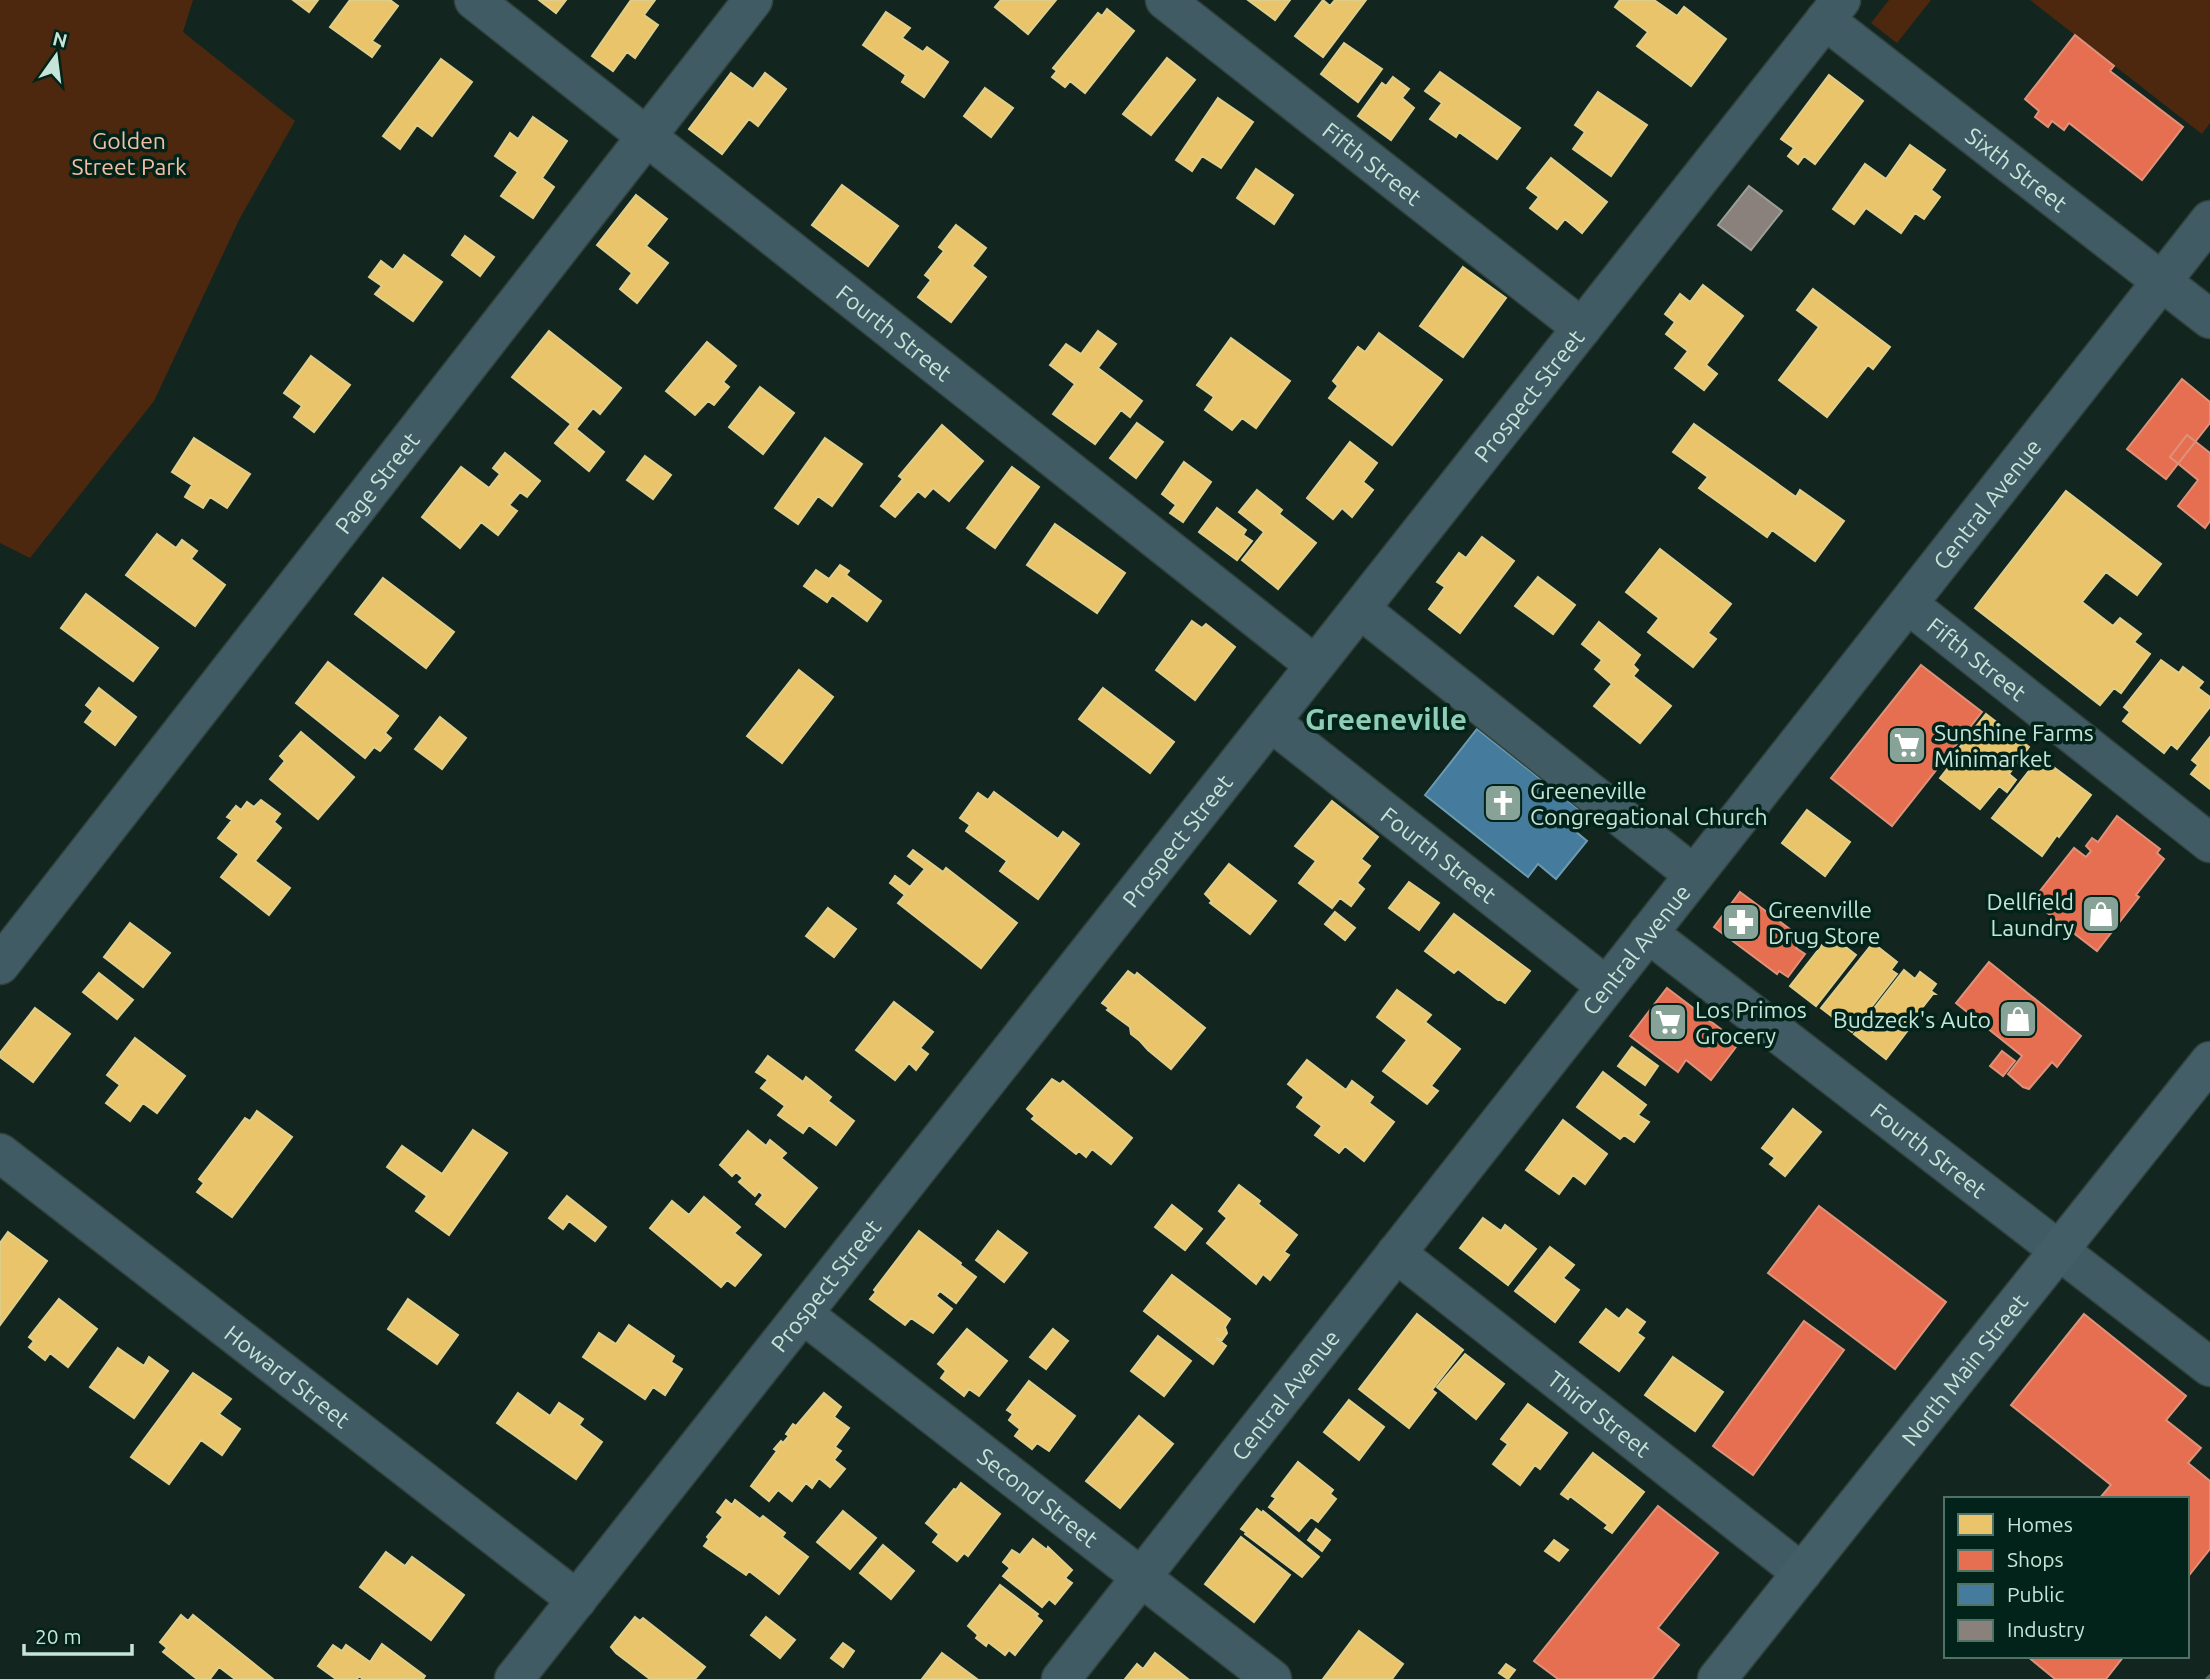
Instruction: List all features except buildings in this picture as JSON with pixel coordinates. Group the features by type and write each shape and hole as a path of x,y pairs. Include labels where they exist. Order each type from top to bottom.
{"main road":[{"name":"North Main Street","path":"1717,1679 2210,1061"}],"street":[{"name":"Fourth Street","path":"474,0 1315,665"},
{"name":"Page Street","path":"0,965 753,0"},
{"name":"Fifth Street","path":"1165,0 1582,328"},
{"name":"Prospect Street","path":"514,1679 1833,10"},
{"name":"Sixth Street","path":"1833,10 2161,282 2210,319"},
{"name":"Central Avenue","path":"1061,1679 2210,220"},
{"name":"Fifth Street","path":"1908,604 2210,843"},
{"path":"1360,609 1694,875"},
{"name":"Fourth Street","path":"1271,722 1606,986"},
{"name":"Fourth Street","path":"1648,933 2210,1367"},
{"name":"Howard Street","path":"0,1153 577,1600"},
{"name":"Third Street","path":"1396,1253 1802,1573"},
{"name":"Second Street","path":"803,1314 1272,1679"}],"green space":[{"name":"Golden Street Park","path":"0,0 193,0 183,32 295,121 240,218 154,401 30,558 0,543"},
{"path":"1889,0 1931,0 1897,43 1871,23"},
{"path":"2030,0 2210,0 2210,123 2202,134"}],"place":[{"name":"Sunshine Farms Minimarket","path":"1907,745"},
{"name":"Greeneville Congregational Church","path":"1503,803"},
{"name":"Dellfield Laundry","path":"2101,914"},
{"name":"Greenville Drug Store","path":"1741,922"},
{"name":"Budzeck's Auto","path":"2018,1019"},
{"name":"Los Primos Grocery","path":"1668,1022"}],"district":[{"name":"Greeneville","path":"1386,719"}]}
